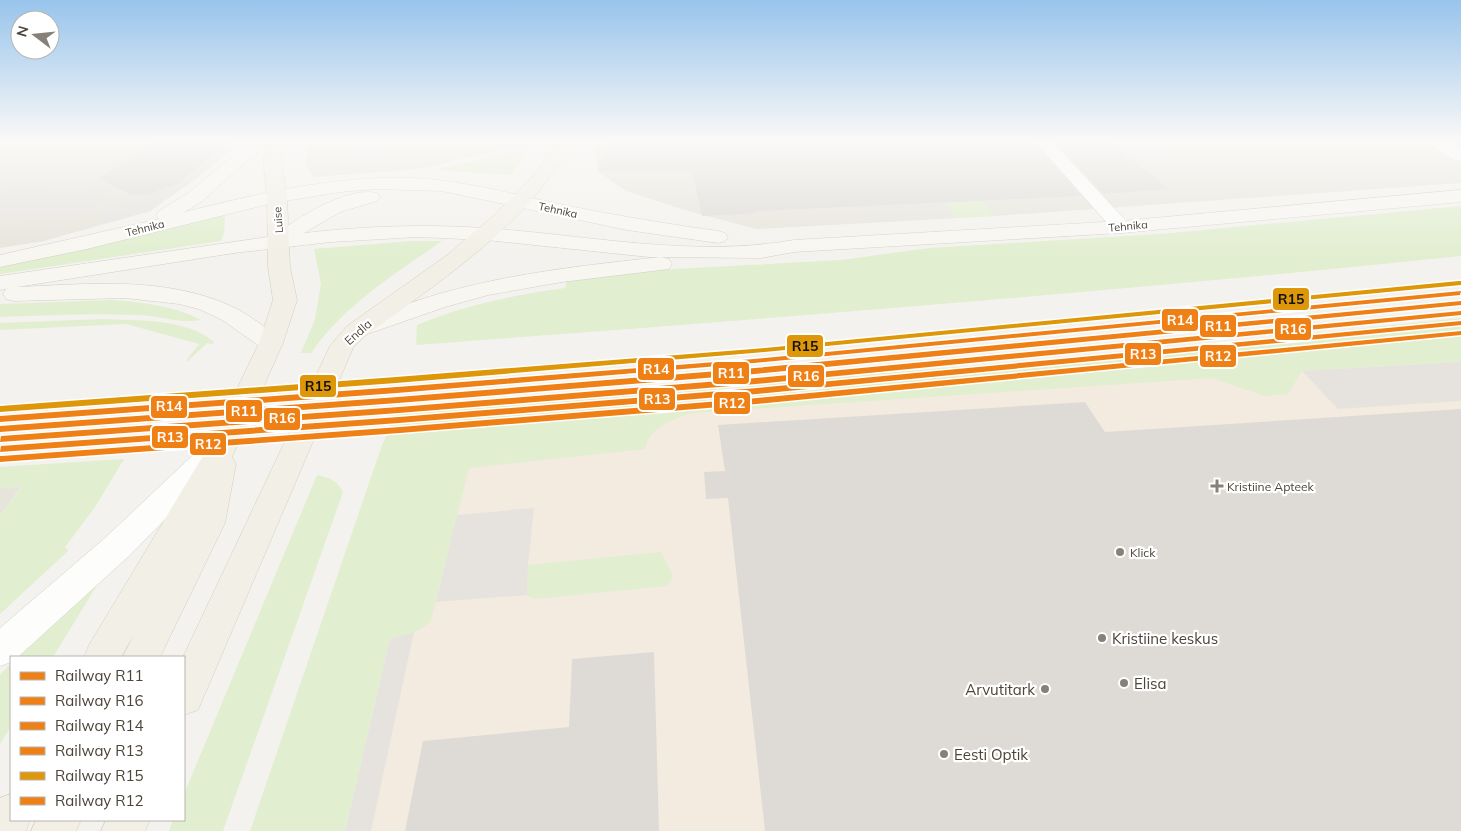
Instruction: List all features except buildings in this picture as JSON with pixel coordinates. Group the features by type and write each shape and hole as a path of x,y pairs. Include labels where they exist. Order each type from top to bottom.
{"main road":[{"path":"122,234 167,215 187,203 216,179"},
{"name":"Luise","path":"275,179 280,242"},
{"name":"Endla","path":"185,695 342,346 356,331 486,234 520,202 540,179"},
{"name":"Tehnika","path":"0,261 122,234 277,196 345,186 397,184 442,185 627,224 729,239 794,246"},
{"path":"103,656 226,440 271,343 285,300 279,266 280,242 302,222 336,206 355,200 391,193 426,191 481,193"},
{"name":"Tehnika","path":"0,283 40,275 331,236 418,231 486,234 649,251 762,252 794,246 1121,227 1461,196"},
{"path":"356,331 429,305 507,284 573,274 762,252"},
{"path":"0,294 116,292 159,294 202,303 230,314 271,343"},
{"path":"142,656 209,523 226,440"},
{"path":"2,831 10,817"}],"street":[{"path":"1077,179 1121,227"},
{"path":"0,650 117,547 226,440"}],"shaded area":[{"path":"0,179 196,179 150,211 44,241 0,248"},
{"path":"181,179 194,179 150,211 104,224 99,211 129,193 143,195 173,186"},
{"path":"608,179 1461,179 1461,183 994,216 756,229 685,210 626,191"},
{"path":"11,182 51,182 44,188 117,185 87,213 0,218 0,191"},
{"path":"947,203 953,214 896,217 890,206"},
{"name":"Kristiine keskus","path":"1461,359 1461,831 350,831 447,432 1189,370"},
{"path":"1461,362 1461,401 1338,409 1302,371"},
{"path":"22,486 0,516 0,488"},
{"path":"534,508 527,595 436,602 457,515"},
{"path":"414,632 371,831 345,831 390,639"}],"green space":[{"path":"957,179 969,179 994,216 956,218 947,203 966,202 955,185"},
{"path":"1461,206 1461,256 939,304 416,345 417,325 453,312 490,302 565,288 567,279 656,270 841,260 929,248 1160,234"},
{"path":"225,215 224,232 221,241 0,274 0,267"},
{"path":"410,241 442,241 371,291 339,320 311,353 301,353 315,319 321,284 314,249"},
{"path":"112,300 169,308 201,320 186,321 122,314 0,317 0,304"},
{"path":"1461,318 1461,362 1302,371 1288,394 1265,396 1212,378 691,413 662,425 651,435 645,449 469,468 431,620 418,630 390,639 345,831 250,831 382,445 398,410 526,403 1127,353"},
{"path":"104,319 162,322 203,334 214,342 213,344 207,343 186,361 199,344 126,324 0,330 0,323"},
{"path":"124,459 95,507 65,547 68,551 0,614 0,516 22,487 0,488 0,467"},
{"path":"317,475 333,480 343,492 223,831 169,831 173,821 185,821 185,792"},
{"path":"661,552 673,576 666,586 535,599 527,595 528,565"},
{"path":"102,577 54,656 18,656"},
{"path":"10,664 10,728 0,744 0,675"}],"rail line":[{"name":"R15","path":"0,409 753,351 1459,283"},
{"name":"R14","path":"0,419 397,390 754,361 1460,293"},
{"name":"R11","path":"0,429 398,400 755,371 1461,303"},
{"name":"R16","path":"1,439 399,410 756,381 1461,313"},
{"name":"R13","path":"1,449 399,420 757,391 1461,323"},
{"name":"R12","path":"2,459 400,430 757,401 1461,333"}],"place":[{"name":"Kristiine Apteek","path":"1217,486"},
{"name":"Klick","path":"1120,552"},
{"name":"Kristiine keskus","path":"1102,638"},
{"name":"Elisa","path":"1124,683"},
{"name":"Arvutitark","path":"1045,689"},
{"name":"Eesti Optik","path":"944,754"}]}
